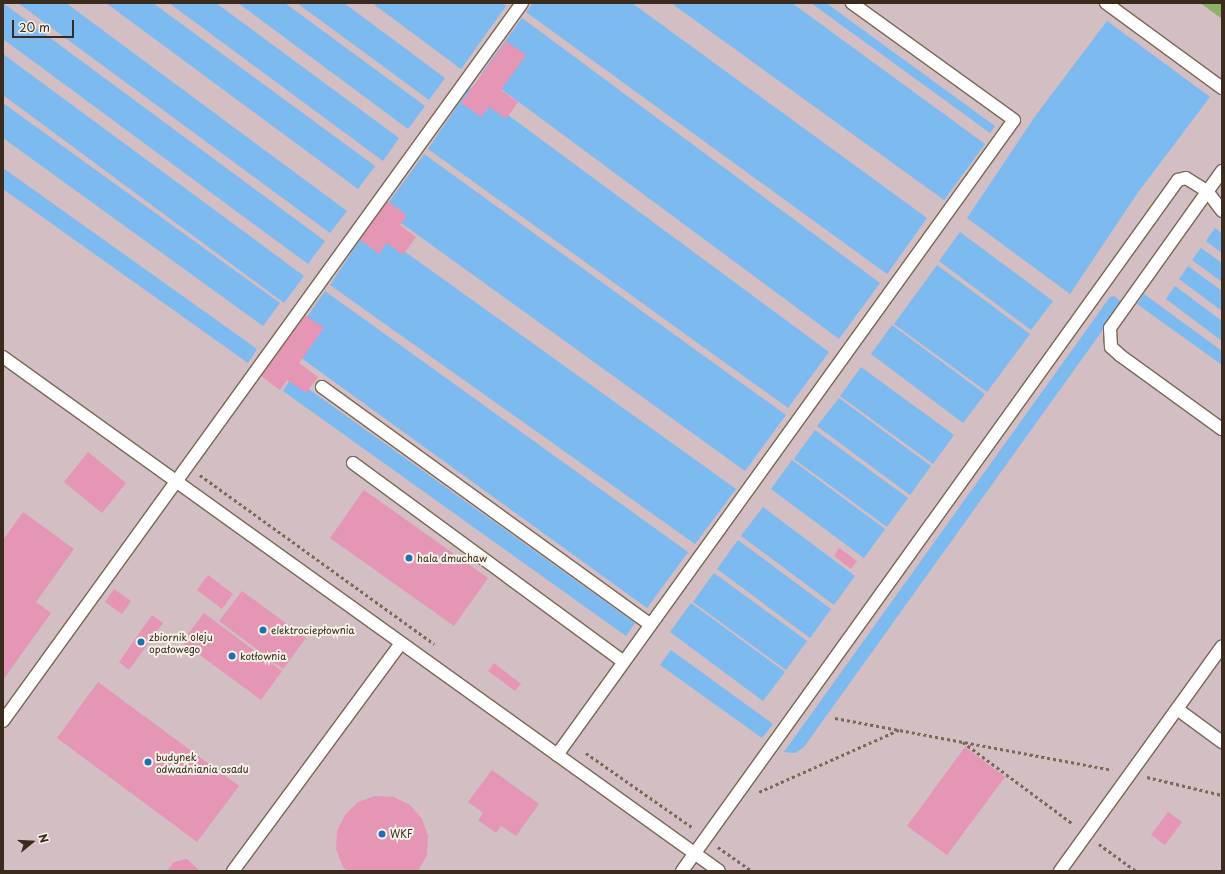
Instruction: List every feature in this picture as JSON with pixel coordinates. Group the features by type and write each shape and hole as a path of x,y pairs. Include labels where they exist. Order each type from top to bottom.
{"lane":[{"path":"3,721 177,480 186,465 522,3"},
{"path":"557,755 623,661 1014,120 852,3"},
{"path":"1106,3 1222,88"},
{"path":"1222,171 1110,328 1111,346 1222,429"},
{"path":"682,871 1178,180 1186,178 1207,190 1222,211"},
{"path":"3,357 177,480 401,644 719,871"},
{"path":"322,387 650,624"},
{"path":"354,463 623,661"},
{"path":"233,871 401,644"},
{"path":"1060,871 1222,646"},
{"path":"1177,709 1222,742"}],"path":[{"path":"186,465 438,647"},
{"path":"835,718 1130,773 1222,795"},
{"path":"757,793 899,730"},
{"path":"568,740 752,871"},
{"path":"962,742 1136,871"}],"shaded area":[{"path":"3,3 1200,3 1222,19 1222,871 3,871"}],"green space":[{"path":"1200,3 1222,3 1222,19"}],"water":[{"path":"3,3 325,241 308,264 3,39"},
{"path":"18,3 66,3 347,211 330,233"},
{"path":"106,3 153,3 375,166 358,189"},
{"path":"169,3 216,3 399,138 383,161"},
{"path":"238,3 285,3 425,106 408,129"},
{"path":"297,3 344,3 445,78 429,100"},
{"path":"372,3 502,3 506,6 461,69"},
{"path":"533,3 632,3 927,218 887,274 526,12"},
{"path":"671,3 792,3 985,144 944,200"},
{"path":"811,3 826,3 995,126 990,133"},
{"path":"522,18 880,283 839,339 481,74"},
{"path":"1107,21 1210,97 1139,191 1070,294 967,218 1036,115"},
{"path":"3,54 304,276 284,303 3,95"},
{"path":"470,87 829,352 788,408 428,149"},
{"path":"3,103 280,303 263,326 3,138"},
{"path":"424,154 786,415 745,471 383,210"},
{"path":"3,168 257,349 248,363 3,189"},
{"path":"369,226 736,489 695,544 330,285"},
{"path":"1215,228 1222,234 1222,253 1206,241"},
{"path":"960,232 1053,301 1031,330 939,261"},
{"path":"1201,248 1222,263 1222,282 1192,260"},
{"path":"937,265 1030,334 987,392 894,324"},
{"path":"1188,266 1222,291 1222,311 1179,279"},
{"path":"1175,286 1222,321 1222,341 1166,299"},
{"path":"325,291 688,552 647,608 286,347"},
{"path":"1144,294 1222,351 1222,365 1137,304"},
{"path":"1114,296 1122,303 804,747 795,753 784,752 1110,297"},
{"path":"892,325 985,394 963,423 871,354"},
{"path":"861,367 954,435 933,464 840,396"},
{"path":"292,377 635,623 626,636 283,391"},
{"path":"839,398 931,466 910,495 817,426"},
{"path":"815,430 908,498 887,527 794,459"},
{"path":"792,460 885,529 864,558 771,489"},
{"path":"763,507 855,576 834,605 741,536"},
{"path":"738,540 831,609 810,638 717,569"},
{"path":"714,573 807,641 786,670 693,602"},
{"path":"691,603 785,672 763,701 670,632"},
{"path":"671,650 773,724 762,738 660,665"}],"building":[{"path":"506,41 526,55 501,90 518,102 506,119 489,107 481,117 461,103"},
{"path":"387,201 407,215 400,225 416,237 403,255 387,243 379,254 359,239"},
{"path":"305,315 324,328 299,363 318,377 306,393 287,380 280,390 261,376"},
{"path":"88,452 126,483 102,513 64,482"},
{"name":"hala dmuchaw","path":"364,490 488,578 454,626 330,538"},
{"path":"23,512 74,549 36,602 51,613 3,680 3,540"},
{"path":"839,548 857,561 851,569 834,556"},
{"path":"208,575 233,594 222,609 197,590"},
{"path":"114,589 131,601 122,614 105,602"},
{"name":"elektrociepłownia","path":"242,591 306,638 283,669 219,621"},
{"name":"kotłownia","path":"204,613 282,671 261,700 182,642"},
{"name":"zbiornik oleju opałowego","path":"152,615 163,623 129,670 119,662"},
{"path":"494,663 521,684 515,691 488,671"},
{"name":"budynek odwadniania osadu","path":"98,682 239,786 197,842 57,738"},
{"path":"965,747 1005,777 947,855 907,826"},
{"path":"492,770 539,804 516,836 501,826 496,833 478,820 483,813 468,802"},
{"name":"WKF","path":"375,796 394,797 410,805 422,819 428,836 427,855 418,871 347,871 343,867 336,849 337,831 345,815 358,802"},
{"path":"1168,812 1182,822 1165,845 1151,835"},
{"path":"187,859 200,871 167,871 174,862"}],"place":[{"name":"hala dmuchaw","path":"409,558"},
{"name":"elektrociepłownia","path":"263,630"},
{"name":"zbiornik oleju opałowego","path":"141,642"},
{"name":"kotłownia","path":"232,656"},
{"name":"budynek odwadniania osadu","path":"148,762"},
{"name":"WKF","path":"382,834"}]}
